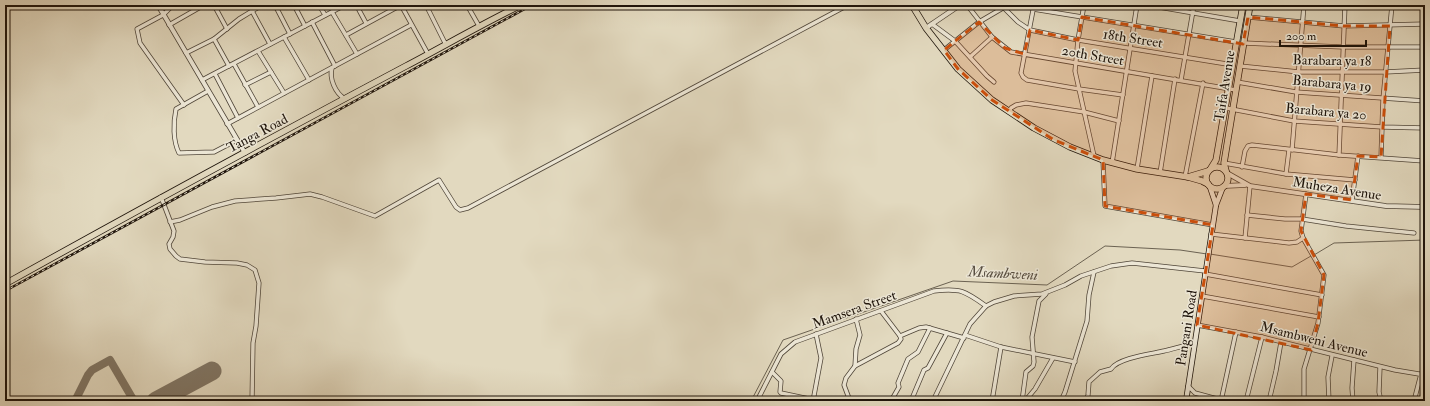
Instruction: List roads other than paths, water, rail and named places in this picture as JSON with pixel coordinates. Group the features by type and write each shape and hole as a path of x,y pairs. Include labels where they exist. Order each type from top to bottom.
{"main road":[{"name":"Tanga Road","path":"5,284 161,197 520,5"},
{"path":"912,5 926,28 958,69 992,100 1054,140 1112,163 1137,169 1186,177 1202,181 1216,189 1223,187"},
{"name":"Taifa Avenue","path":"1210,170 1216,160 1226,108 1242,5"},
{"name":"Taifa Avenue","path":"1226,172 1224,163 1250,5"},
{"path":"1186,177 1217,167 1226,172 1228,180 1223,187 1216,205"},
{"path":"1210,170 1206,177 1216,205"},
{"name":"Pangani Road","path":"1186,401 1216,205"}],"street":[{"path":"158,5 245,153"},
{"path":"173,5 164,15 137,29 136,31 140,43 184,105"},
{"path":"169,25 204,5"},
{"path":"214,5 227,29"},
{"path":"186,53 214,39 239,18 262,5"},
{"path":"275,5 290,34"},
{"path":"294,5 305,26"},
{"path":"320,5 325,15"},
{"path":"202,80 345,5"},
{"path":"358,5 366,23"},
{"path":"346,35 401,5 428,54"},
{"path":"426,5 446,45"},
{"path":"467,5 479,26"},
{"path":"170,222 180,220 212,207 234,201 276,198 302,194 322,197 375,216 439,180 456,207 460,210 468,208 848,5"},
{"path":"926,28 960,5"},
{"name":"20th Street","path":"967,5 992,37 1011,52 1236,90"},
{"path":"944,50 979,22 1008,5"},
{"path":"1084,5 1078,40 1075,71 1095,157"},
{"path":"1112,163 1137,5"},
{"path":"1147,5 1240,21"},
{"path":"1181,80 1194,5"},
{"path":"1286,174 1291,150 1304,5"},
{"path":"1339,155 1345,5"},
{"path":"1381,157 1382,99 1392,5"},
{"path":"1123,95 1027,80 1023,77 1021,73 1034,7 1082,17 1236,42"},
{"path":"1004,8 1018,22 1030,30"},
{"path":"252,11 270,44"},
{"path":"332,12 357,54"},
{"path":"1248,16 1344,26 1425,24"},
{"path":"312,22 333,67 331,76 332,80 338,93 345,99"},
{"path":"932,24 955,41 994,82"},
{"path":"227,124 411,25"},
{"name":"18th Street","path":"1030,30 1078,40 1233,65"},
{"path":"284,37 309,80"},
{"path":"970,57 992,37"},
{"path":"214,39 229,66"},
{"path":"1244,43 1387,48 1425,47"},
{"path":"258,51 284,93"},
{"path":"234,64 258,107"},
{"name":"Barabara ya 18","path":"1240,66 1299,72 1385,72 1425,70"},
{"path":"246,85 271,72"},
{"path":"215,74 238,118"},
{"path":"1137,169 1152,76"},
{"path":"1160,173 1175,79"},
{"name":"Barabara ya 19","path":"1237,82 1296,92 1425,101"},
{"path":"1186,177 1202,84"},
{"path":"208,91 176,110 176,146 179,153 214,152 237,140"},
{"path":"1010,112 1011,108 1016,105 1026,103 1084,112 1118,121"},
{"name":"Barabara ya 20","path":"1226,108 1294,121 1340,125 1425,128"},
{"path":"1242,167 1244,151 1248,146 1339,155 1424,161 1425,136"},
{"path":"1352,200 1358,156"},
{"path":"1103,160 1105,206 1213,225"},
{"path":"1224,163 1286,174 1355,180"},
{"path":"1226,172 1249,185"},
{"path":"1223,187 1249,185"},
{"path":"1245,238 1249,185"},
{"name":"Muheza Avenue","path":"1249,185 1386,206 1425,208"},
{"path":"1304,401 1304,369 1318,323 1324,274 1303,238 1301,230 1306,194"},
{"path":"161,197 174,231 173,237 169,244 170,249 176,256 180,259 205,262 237,263 247,265 255,270 259,283 256,326 253,343 252,401"},
{"path":"1247,215 1285,219 1302,219 1346,226 1414,233"},
{"path":"1211,234 1289,243 1297,242 1303,238"},
{"path":"1023,401 1026,372 1033,366 1032,337 1039,301 1049,292 1081,276 1111,266 1132,263 1205,273 1322,295"},
{"path":"1060,401 1065,392 1075,362 1086,320 1094,272"},
{"name":"Mamsera Street","path":"757,401 781,354 787,347 795,342 934,291 958,290 967,293 986,306"},
{"path":"933,401 970,324 986,306 1002,299 1049,292"},
{"path":"1202,296 1319,317"},
{"path":"850,401 844,385 846,378 855,366 898,343 901,339 881,311"},
{"path":"855,366 856,349 860,335 856,319"},
{"name":"Msambweni Avenue","path":"1197,325 1262,337 1332,356 1423,375"},
{"path":"900,336 919,328 930,328 1001,347 1075,362"},
{"path":"891,401 899,387 898,383 908,359 918,352 930,328"},
{"path":"1188,386 1195,393 1221,401 1236,332"},
{"path":"911,401 924,370 928,368 947,333"},
{"path":"814,400 821,358 816,334"},
{"path":"1246,401 1262,337"},
{"path":"1269,401 1281,342"},
{"path":"1086,401 1089,382 1100,372 1111,369 1114,365 1139,355 1194,344"},
{"path":"992,401 1001,347"},
{"path":"1329,401 1328,377 1332,356"},
{"path":"1023,401 1035,389 1053,358"},
{"path":"1353,401 1352,381 1354,360"},
{"path":"1380,367 1380,401"},
{"path":"772,372 781,381 781,393 826,401"},
{"path":"1414,401 1423,375"}],"waterway":[{"name":"Msambweni","path":"1314,255 1334,243 1425,240"},
{"name":"Msambweni","path":"751,401 783,340 953,281 1047,285 1105,246 1180,250 1207,254"},
{"name":"Msambweni","path":"1210,254 1292,267 1311,256"}],"railway":[{"path":"5,291 532,5"}]}
